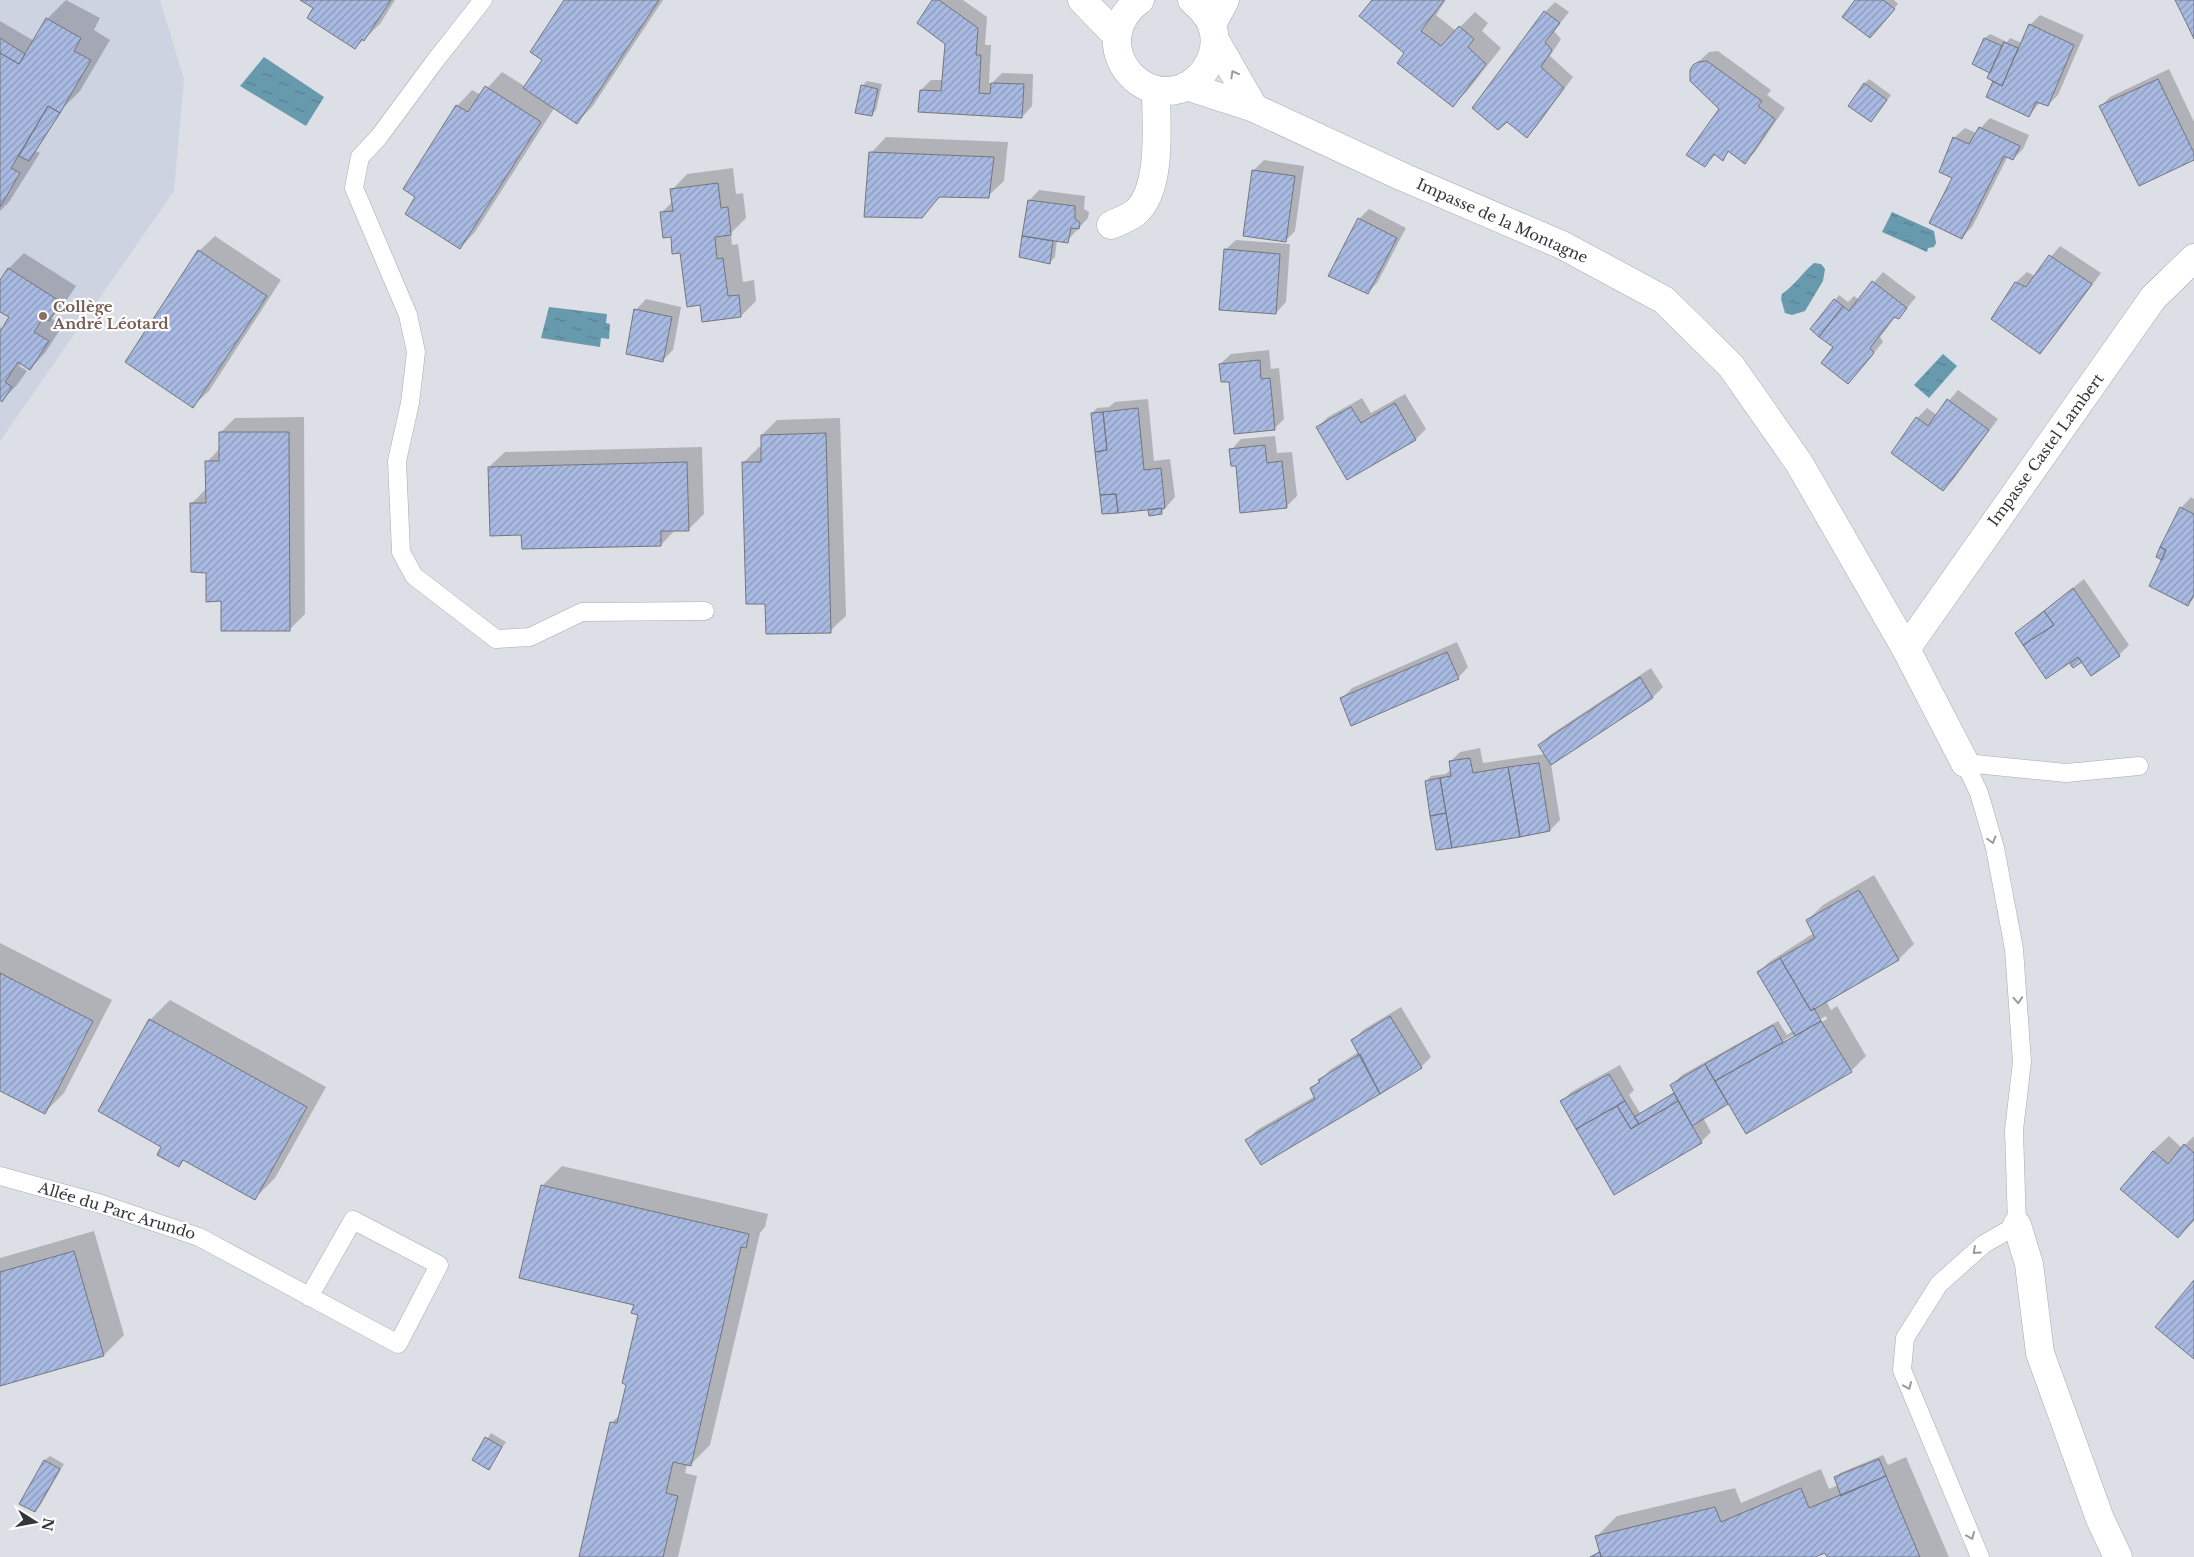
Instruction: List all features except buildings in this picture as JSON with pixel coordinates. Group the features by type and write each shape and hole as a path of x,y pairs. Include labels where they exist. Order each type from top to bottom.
{"street":[{"path":"1082,0 1117,36"},
{"path":"1140,0 1131,7 1121,20 1117,36 1118,53 1124,68 1135,80 1150,88 1166,91 1186,86 1195,81 1206,69 1213,55 1213,32 1225,0"},
{"path":"1192,0 1204,10 1213,32 1254,108"},
{"name":"Impasse de la Montagne","path":"1186,86 1254,108 1403,177 1562,245 1664,300 1731,366 1799,463 1906,649 1965,763"},
{"path":"1111,226 1135,213 1148,196 1155,177 1156,90"},
{"name":"Impasse Castel Lambert","path":"1906,649 2153,298 2194,258"},
{"path":"2017,1225 2029,1264 2040,1353 2100,1518 2118,1557"}],"lane":[{"path":"483,0 378,138 360,157 354,188 408,315 416,352 410,403 397,460 401,552 414,576 496,639 530,637 582,612 705,611"},
{"path":"1965,763 2066,772 2138,766"},
{"path":"1965,763 1979,793 1995,848 2014,949 2022,1062 2014,1130 2017,1225 1984,1244 1939,1284 1905,1338 1902,1370 1980,1557"},
{"name":"Allée du Parc Arundo","path":"0,1176 98,1203 199,1236 310,1297 398,1344 439,1265 353,1220 310,1297"}],"shaded area":[{"name":"Collège André Léotard","path":"0,0 160,0 184,79 174,191 0,441"}],"water":[{"path":"264,57 324,97 306,126 240,86"},
{"path":"1892,212 1934,231 1936,243 1934,247 1928,248 1927,252 1882,232"},
{"path":"1814,263 1821,264 1825,269 1823,281 1805,311 1792,315 1785,313 1781,299 1782,294"},
{"path":"549,307 607,314 606,323 610,324 609,339 601,338 600,347 541,338"},
{"path":"1943,354 1957,366 1929,398 1914,385"}],"place":[{"name":"Collège André Léotard","path":"43,316"}]}
